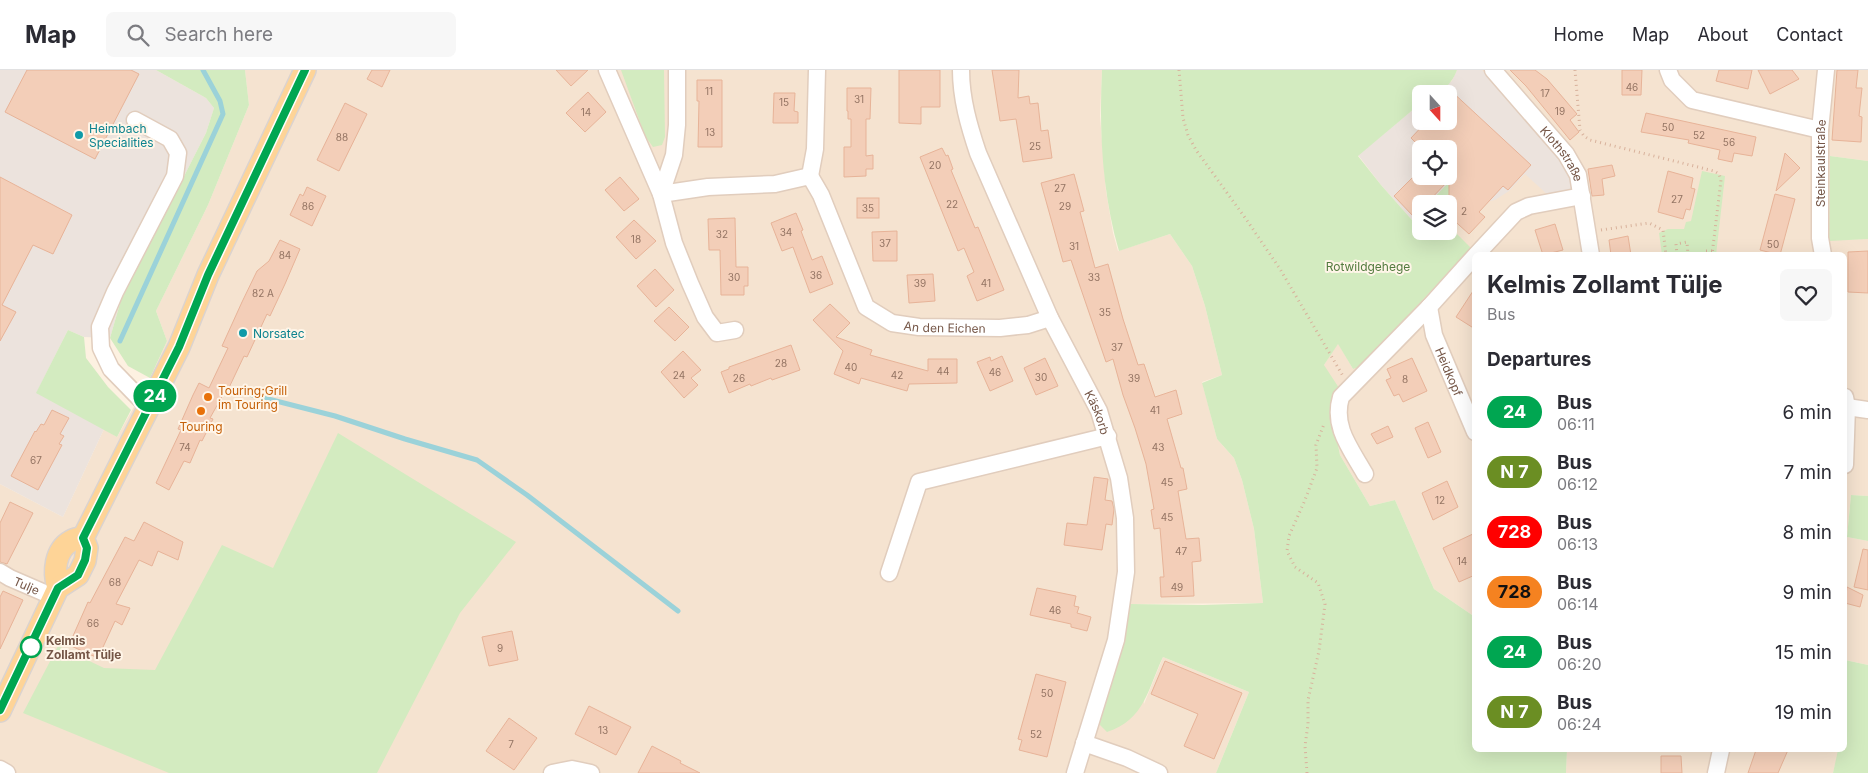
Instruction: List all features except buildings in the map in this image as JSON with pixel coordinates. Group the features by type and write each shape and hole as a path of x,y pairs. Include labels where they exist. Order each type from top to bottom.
{"main road":[{"path":"0,711 56,592 55,566 61,551 72,540 83,538 149,408 179,347 208,275 305,70"}],"street":[{"path":"607,70 661,194 674,242 705,317 717,333 735,330"},
{"path":"661,194 674,155 677,125 677,70"},
{"path":"661,194 708,187 775,184 810,176 815,149 817,70"},
{"name":"Käskorb","path":"961,70 961,90 978,153 1050,318 1099,411 1119,478 1125,518 1126,572 1116,640 1074,773"},
{"name":"Klothstraße","path":"1493,70 1566,154 1578,175 1591,252"},
{"path":"1668,70 1672,80 1692,100 1820,130"},
{"name":"Steinkaulstraße","path":"1822,252 1820,238 1820,130 1826,70"},
{"path":"135,120 170,139 178,153 175,176 115,292 100,327 100,348 111,369 149,408"},
{"name":"An den Eichen","path":"810,176 821,195 866,307 892,323 919,327 1000,328 1028,325 1050,318"},
{"path":"1478,252 1516,212 1529,206 1582,196"},
{"path":"1365,474 1340,428 1337,410 1341,397 1429,307 1472,258"},
{"name":"Heidkopf","path":"1429,307 1434,335 1472,425"},
{"path":"1847,402 1868,410"},
{"path":"889,573 919,482 1108,436"},
{"name":"Tulje","path":"0,572 56,592"},
{"path":"1084,743 1127,758 1159,773"},
{"path":"1716,773 1721,752"},
{"path":"0,769 7,773"},
{"path":"552,773 572,769 591,773"}],"path":[{"path":"1179,70 1182,118 1196,150 1246,218 1280,269 1341,373 1351,386"},
{"path":"1575,70 1580,130 1584,136 1590,140 1714,171 1719,174 1721,180 1712,252"},
{"path":"1588,232 1649,223 1663,230 1666,252"},
{"path":"1677,252 1676,244 1687,242 1688,252"},
{"path":"1336,379 1341,373"},
{"path":"1307,773 1304,746 1308,724 1308,700 1319,651 1325,604 1318,583 1295,567 1287,551 1289,536 1317,468 1316,445 1324,424 1325,415"}],"shaded area":[{"name":"Heimbach Specialities","path":"0,70 156,70 206,98 214,108 206,133 121,300 110,338 84,337 68,330 37,392 104,429 63,517 0,484"},
{"path":"245,70 1102,70 1100,116 1106,191 1118,251 1170,234 1192,266 1205,306 1222,375 1202,382 1217,439 1234,458 1242,480 1254,529 1263,603 1131,604 1144,704 1163,657 1249,692 1216,773 0,773 0,484 63,517 104,429 117,437 150,378 167,341 156,311 208,205 249,105"},
{"path":"1457,70 1868,70 1868,161 1830,156 1829,240 1868,239 1868,496 1851,495 1847,537 1847,252 1472,252 1472,615 1434,589 1395,500 1370,506 1340,455 1324,365 1338,343 1353,369 1443,240 1457,240 1457,195 1414,195 1415,185 1457,185 1457,140 1418,140 1419,130 1458,130 1458,85 1447,85 1452,81"},
{"path":"1457,70 1482,70 1557,155 1569,173 1574,192 1549,196 1525,174 1509,191 1495,200 1485,202 1457,178 1457,140 1412,140 1412,185 1446,185 1437,195 1412,195 1412,220 1358,155 1412,110 1412,130 1458,130 1458,85 1447,85 1452,81"},
{"path":"1847,537 1868,541 1868,665 1847,660"},
{"path":"1567,752 1838,752 1833,773 1566,773"}],"green space":[{"path":"156,70 245,70 249,105 208,205 156,311 167,341 150,378 128,366 110,338 121,300 206,133 214,108 206,98"},
{"path":"621,70 664,70 665,137 662,145 653,147 645,136"},
{"name":"Rotwildgehege","path":"1102,70 1457,70 1449,85 1412,85 1412,111 1358,156 1412,220 1412,240 1457,240 1457,234 1471,248 1361,366 1353,369 1338,344 1324,365 1339,388 1331,410 1340,455 1370,506 1395,500 1434,589 1472,615 1472,752 1567,752 1566,773 1216,773 1249,692 1163,657 1144,702 1130,720 1120,727 1107,732 1100,725 1098,715 1123,638 1130,604 1203,605 1263,603 1254,529 1242,480 1234,458 1217,439 1202,383 1222,375 1205,306 1192,266 1170,234 1119,251 1105,184 1102,138"},
{"path":"1830,156 1868,161 1868,239 1829,241"},
{"path":"1702,171 1725,176 1716,252 1662,252 1659,233 1668,229 1684,229 1686,222 1691,221"},
{"path":"1457,177 1462,181 1449,195 1437,195 1446,185 1457,185"},
{"path":"68,330 84,337 86,358 108,387 131,410 117,437 36,393"},
{"path":"338,433 516,542 460,613 377,773 169,773 23,713 58,646 104,668 155,670 222,545 273,568"},
{"path":"1851,495 1868,496 1868,541 1847,537"},
{"path":"1847,660 1868,665 1868,773 1833,773 1838,752 1847,752"}],"waterway":[{"path":"120,341 223,114 220,101 203,70"},
{"path":"233,390 335,416 477,460 527,495 678,611"}],"bus line":[{"name":"24","path":"0,710 58,588 78,575 85,560 87,548 83,538 179,347 208,275 305,70"}],"place":[{"name":"Heimbach Specialities","path":"79,135"},
{"name":"Norsatec","path":"243,333"},
{"name":"Touring;Grill im Touring","path":"208,397"},
{"name":"Touring","path":"201,411"},
{"name":"Kelmis Zollamt Tülje","path":"31,647"}]}
